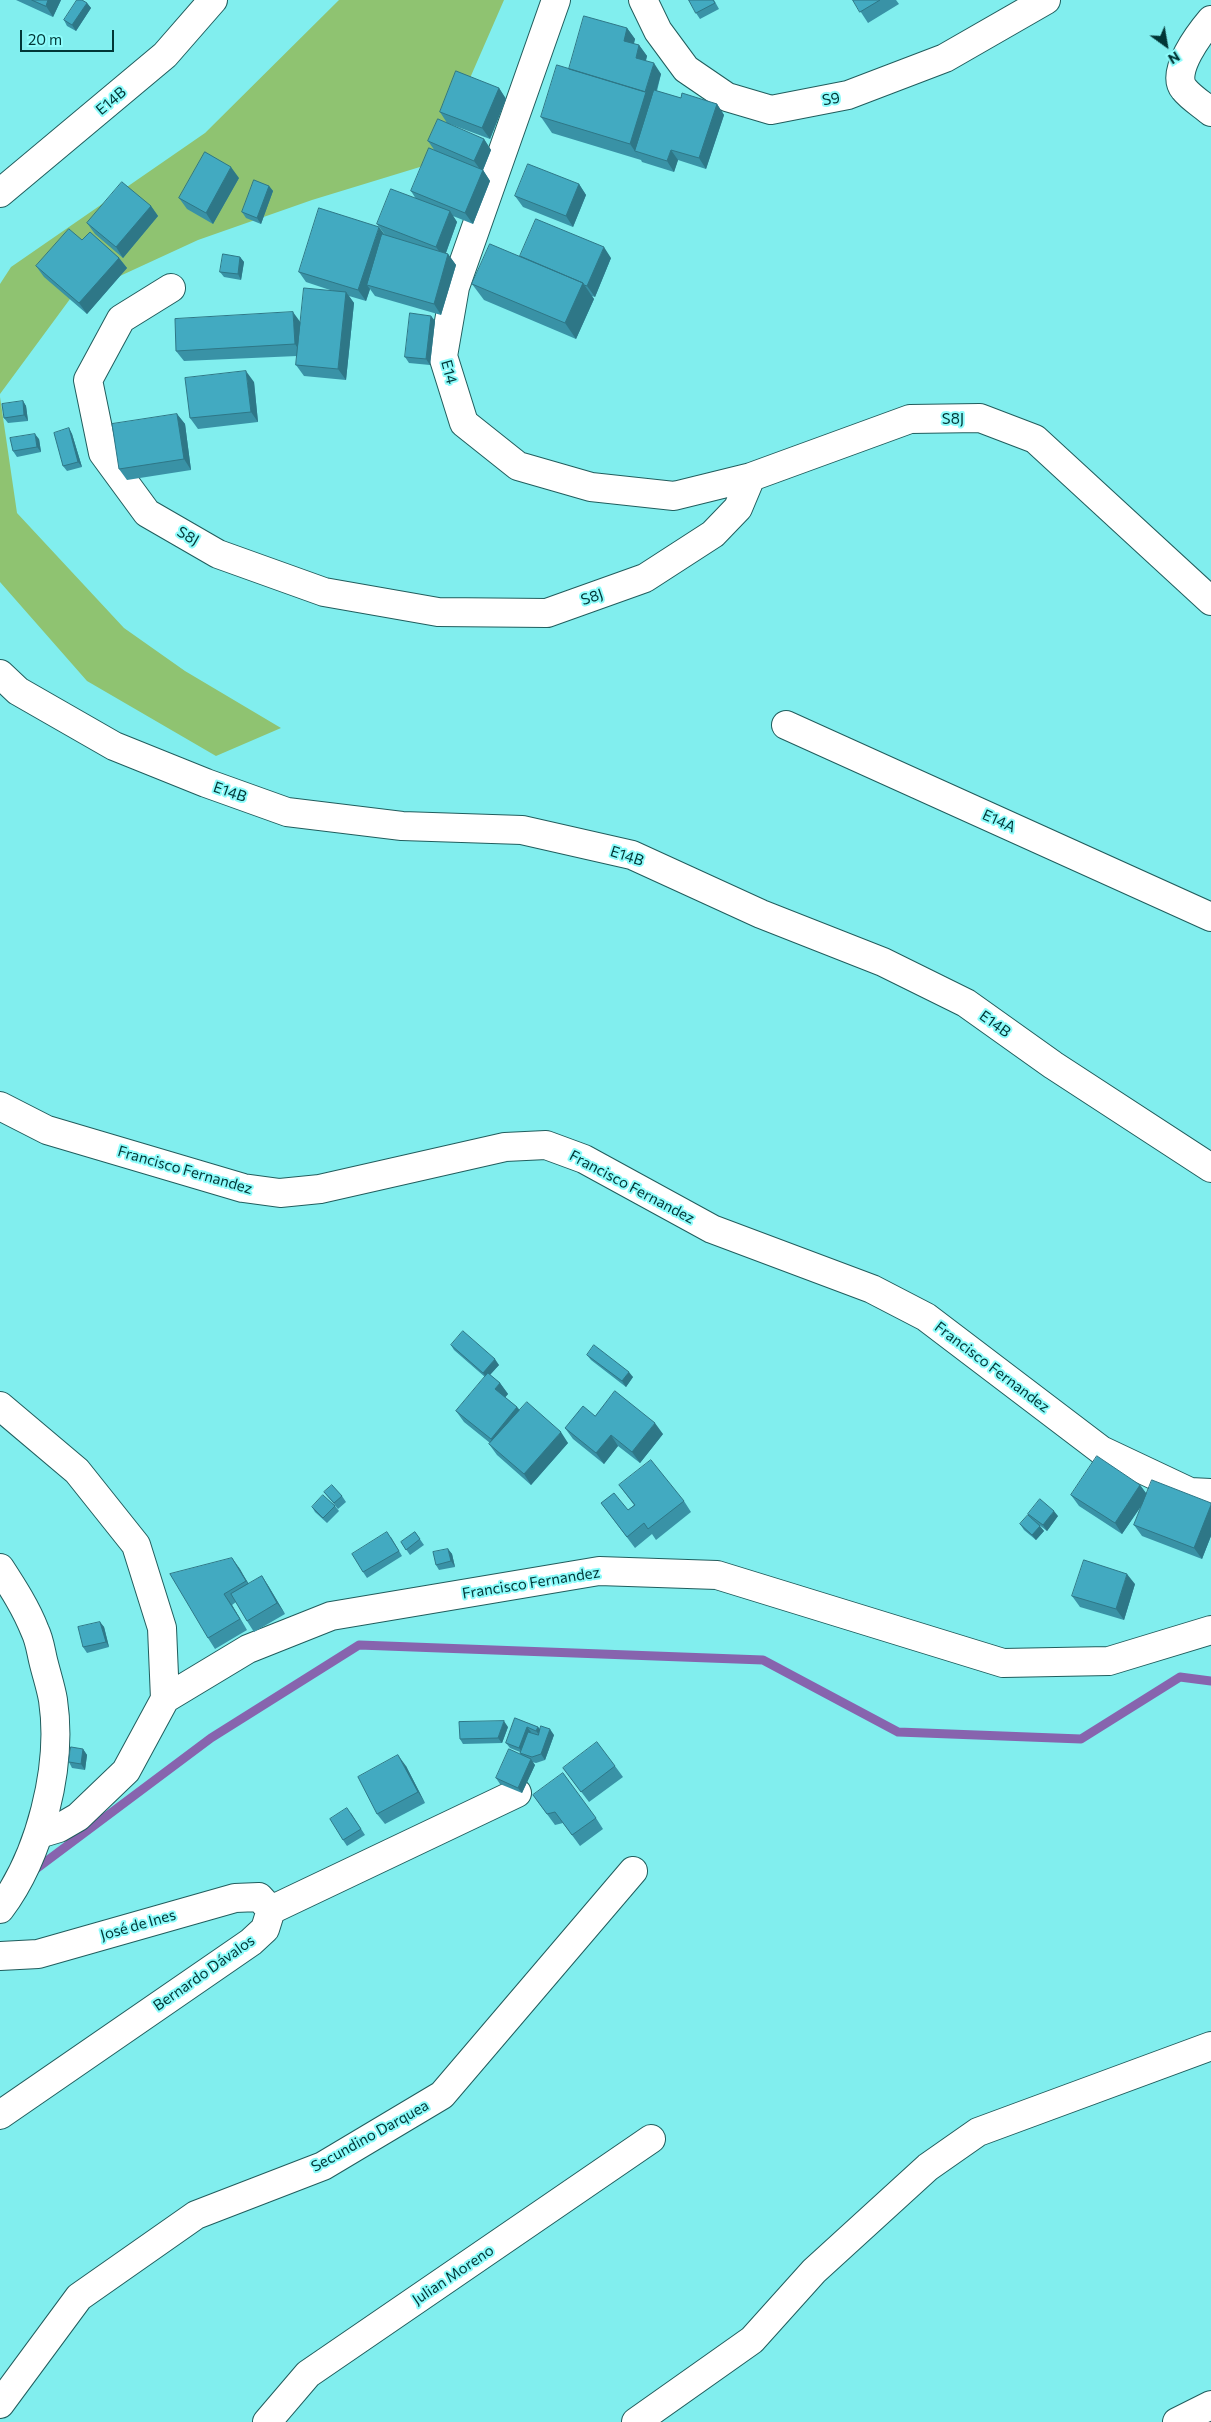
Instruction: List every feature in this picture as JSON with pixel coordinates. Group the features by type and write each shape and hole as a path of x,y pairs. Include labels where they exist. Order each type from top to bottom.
{"street":[{"name":"E14B","path":"0,193 165,55 213,0"},
{"name":"E14","path":"556,0 455,287 443,356 464,423 518,466 591,487 674,496 751,476"},
{"name":"S9","path":"643,0 658,31 686,69 727,97 771,110 848,96 946,58 1046,0"},
{"path":"1211,20 1200,33 1184,61 1181,78 1183,88 1211,112"},
{"name":"S8J","path":"171,288 121,319 88,380 103,453 147,513 218,554 324,592 438,612 547,613 645,578 713,534 738,508 751,476 910,419 980,418 1035,439 1211,601"},
{"name":"E14B","path":"0,674 18,691 114,746 206,784 287,812 402,826 522,830 632,855 761,914 883,962 966,1003 1053,1065 1211,1168"},
{"name":"E14A","path":"786,725 1211,917"},
{"name":"Francisco Fernandez","path":"0,1106 47,1130 242,1188 280,1193 320,1189 505,1147 546,1145 584,1159 712,1229 872,1289 926,1317 1102,1450 1190,1492 1211,1493"},
{"path":"0,1406 77,1471 136,1545 162,1628 165,1699 126,1771 78,1816 59,1828 39,1834"},
{"path":"0,1568 21,1600 36,1632 53,1700 53,1764 39,1834 12,1892 0,1909"},
{"name":"Francisco Fernandez","path":"165,1699 248,1649 331,1616 600,1571 717,1575 1003,1663 1109,1661 1211,1630"},
{"path":"271,1910 517,1793"},
{"name":"Secundino Darquea","path":"0,2404 79,2298 188,2220 196,2215 323,2166 442,2095 634,1871"},
{"name":"José de Ines","path":"0,1956 38,1954 234,1898 259,1898 271,1910"},
{"name":"Bernardo Dávalos","path":"0,2115 251,1942 265,1929 271,1910"},
{"path":"636,2422 752,2340 814,2271 928,2167 978,2132 1211,2046"},
{"name":"Julian Moreno","path":"267,2422 308,2374 651,2139"},
{"path":"1177,2422 1211,2404"}],"green space":[{"path":"339,0 504,0 433,163 312,200 198,240 70,299 0,394 0,284 11,267 205,133"},
{"path":"0,397 17,513 124,628 185,671 281,728 216,756 87,681 0,582"}],"building":[{"path":"32,0 48,0 46,6"},
{"path":"77,0 87,3 72,25 64,20"},
{"path":"689,0 713,0 715,3 696,13"},
{"path":"853,0 880,0 860,12"},
{"path":"584,16 627,28 624,41 639,45 636,58 654,63 645,92 569,69"},
{"path":"557,65 646,92 630,144 541,117"},
{"path":"456,71 499,88 482,128 440,112"},
{"path":"654,90 681,98 682,93 717,104 699,158 671,150 667,161 635,151"},
{"path":"438,119 484,139 474,161 428,141"},
{"path":"429,148 483,170 465,213 411,191"},
{"path":"205,152 231,167 206,213 179,198"},
{"path":"528,164 579,184 566,216 515,196"},
{"path":"254,180 269,186 257,218 242,212"},
{"path":"122,182 151,206 116,247 87,223"},
{"path":"391,189 450,211 436,247 377,224"},
{"path":"319,208 379,227 358,290 299,272"},
{"path":"536,219 604,247 587,286 520,256"},
{"path":"69,229 82,240 90,232 119,258 79,303 36,266"},
{"path":"382,234 448,254 434,304 367,285"},
{"path":"490,244 583,283 565,323 472,284"},
{"path":"223,254 240,257 238,274 220,272"},
{"path":"304,288 346,292 338,369 296,365"},
{"path":"293,312 295,344 176,351 175,319"},
{"path":"410,313 431,316 426,359 405,357"},
{"path":"246,371 251,412 190,418 185,378"},
{"path":"23,401 24,415 4,418 2,404"},
{"path":"177,414 184,459 119,469 112,424"},
{"path":"69,428 78,462 63,466 54,433"},
{"path":"35,434 37,447 13,451 10,438"},
{"path":"463,1331 495,1359 483,1373 451,1345"},
{"path":"594,1345 629,1372 622,1381 587,1355"},
{"path":"488,1373 500,1383 495,1389 517,1407 491,1439 456,1411"},
{"path":"615,1391 655,1423 632,1452 611,1435 596,1453 565,1428 583,1406 595,1416"},
{"path":"527,1402 561,1432 524,1474 489,1444"},
{"path":"1097,1456 1140,1485 1115,1523 1071,1495"},
{"path":"651,1460 684,1501 648,1529 644,1523 627,1537 601,1503 614,1493 628,1510 635,1505 619,1485"},
{"path":"1152,1480 1211,1503 1194,1548 1134,1525"},
{"path":"332,1485 342,1496 334,1503 324,1492"},
{"path":"323,1495 335,1506 323,1518 312,1507"},
{"path":"1040,1499 1054,1511 1043,1525 1028,1514"},
{"path":"1028,1515 1040,1526 1032,1535 1020,1524"},
{"path":"387,1532 399,1551 363,1572 352,1554"},
{"path":"415,1532 420,1539 406,1550 401,1542"},
{"path":"448,1549 451,1561 436,1565 433,1552"},
{"path":"232,1558 246,1581 224,1594 240,1619 208,1638 170,1574"},
{"path":"1084,1560 1127,1574 1116,1609 1072,1596"},
{"path":"262,1576 277,1603 247,1621 231,1594"},
{"path":"100,1622 106,1642 83,1647 78,1627"},
{"path":"515,1718 538,1727 536,1731 527,1727 519,1748 506,1743"},
{"path":"504,1721 498,1738 460,1739 459,1722"},
{"path":"541,1726 550,1729 541,1754 532,1757 520,1753 528,1732 538,1735"},
{"path":"597,1742 615,1766 581,1792 563,1768"},
{"path":"71,1747 83,1749 81,1764 69,1762"},
{"path":"509,1749 531,1759 518,1788 496,1778"},
{"path":"398,1755 418,1792 377,1814 358,1777"},
{"path":"563,1773 596,1818 572,1835 555,1812 547,1814 533,1795"},
{"path":"347,1808 361,1829 343,1840 330,1819"}],"waterway":[{"path":"36,1869 211,1738 359,1645 763,1660 898,1732 1081,1739 1180,1677 1211,1681"}]}
